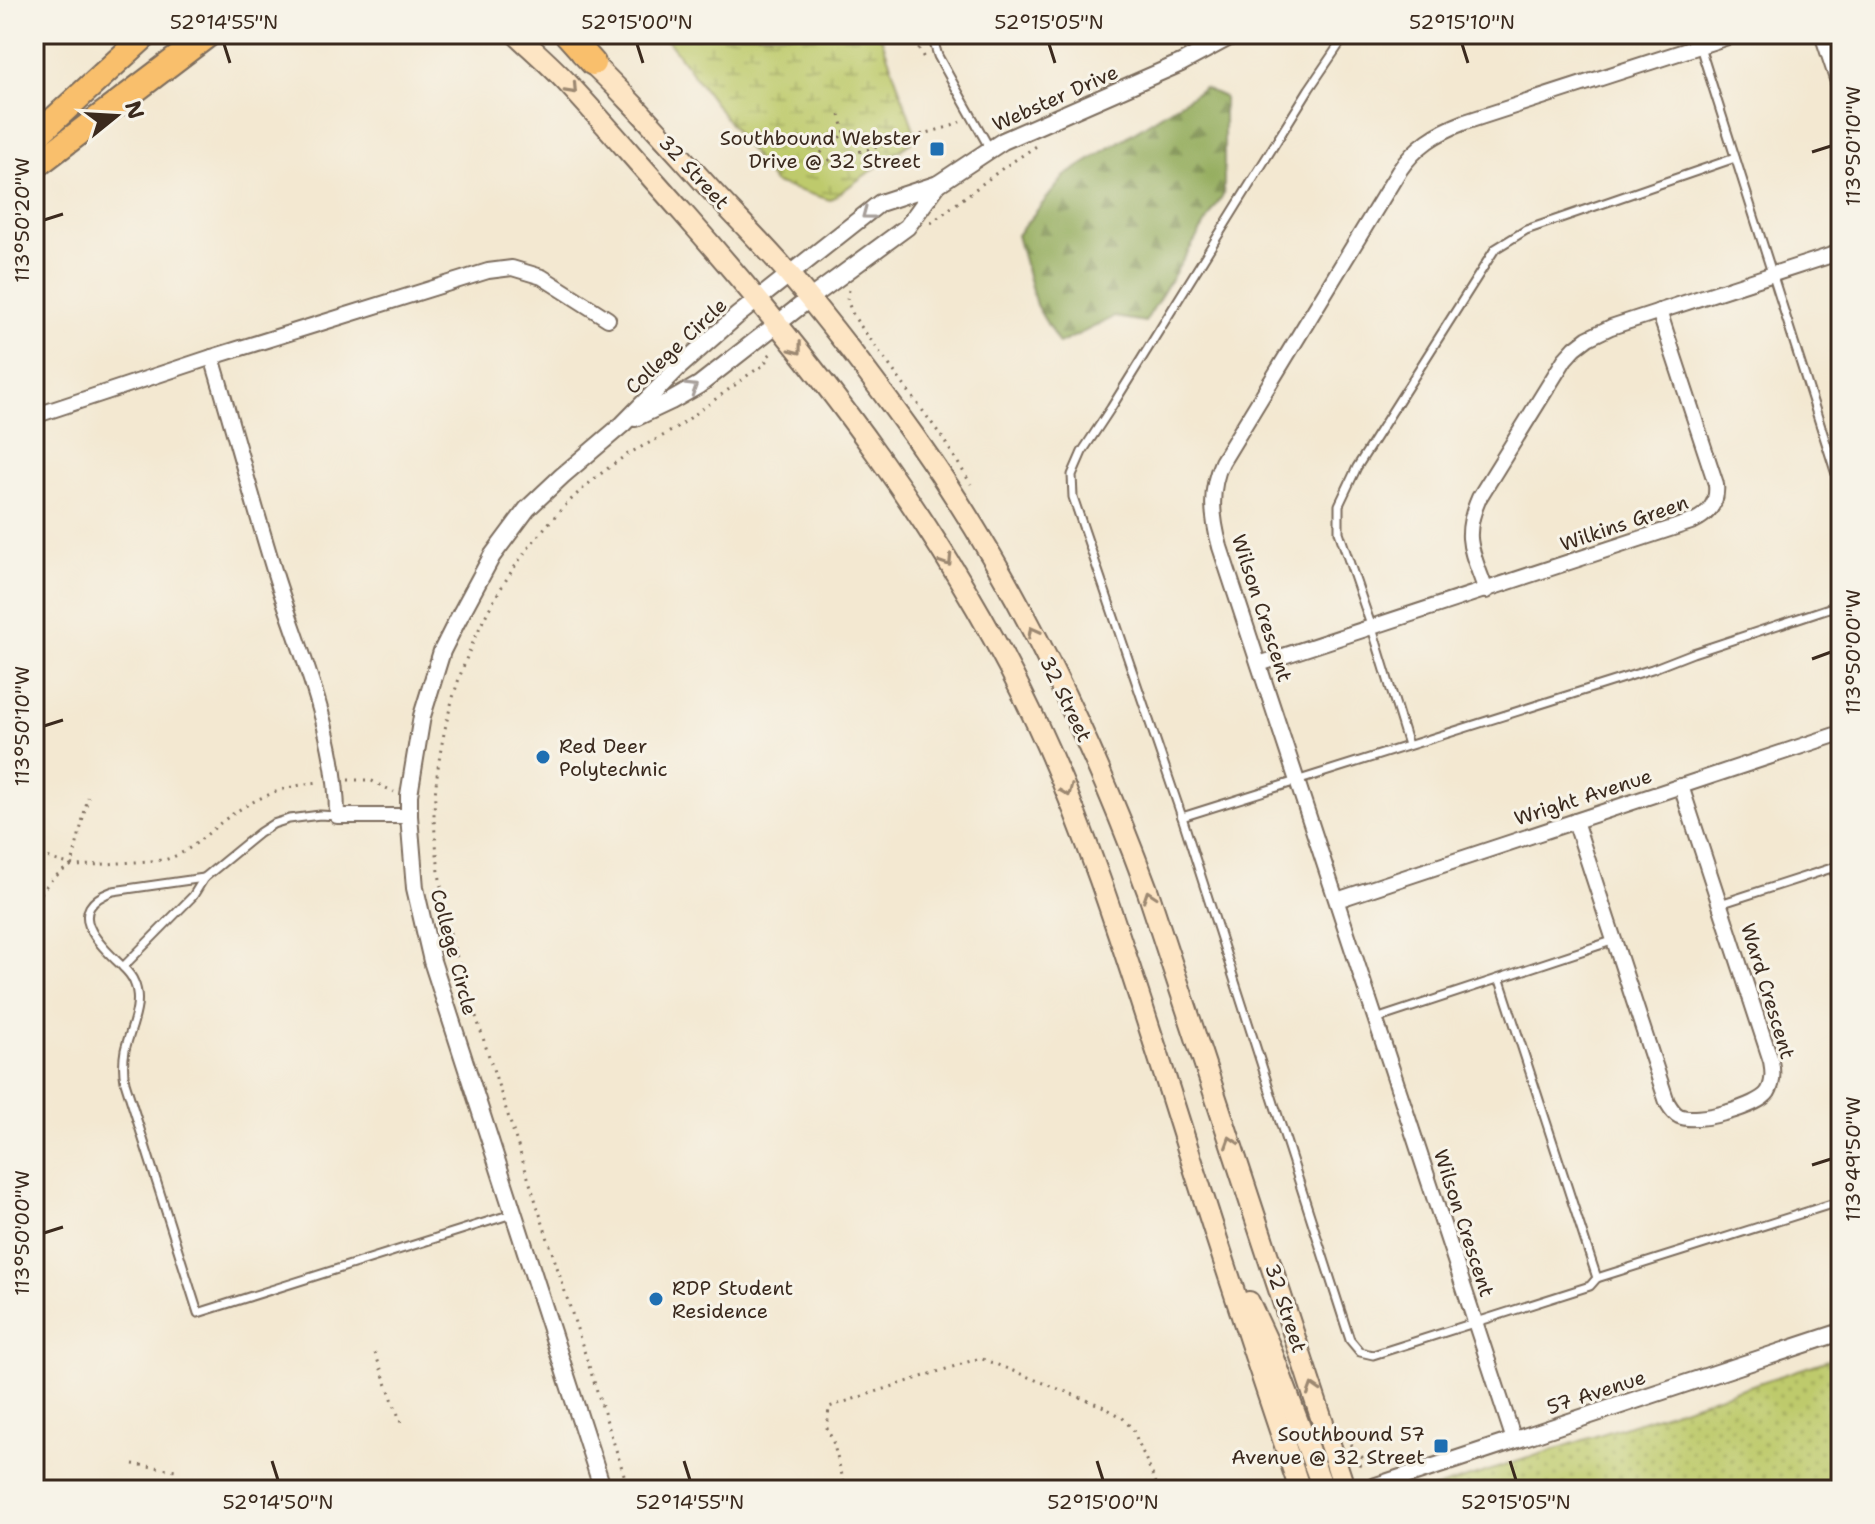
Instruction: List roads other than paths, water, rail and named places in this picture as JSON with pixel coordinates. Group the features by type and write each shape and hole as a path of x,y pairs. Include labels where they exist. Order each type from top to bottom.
{"highway":[{"path":"34,138 147,34"},
{"path":"34,167 209,34"},
{"path":"564,34 593,63"}],"main road":[{"name":"32 Street","path":"516,34 569,85 778,323 888,471 955,572 1001,652 1068,792 1116,926 1300,1490"},
{"name":"32 Street","path":"593,63 809,299 914,437 952,493 1026,620 1088,742 1120,815 1345,1490"},
{"path":"1212,1226 1269,1345 1321,1483 1327,1490"}],"street":[{"name":"Wilson Crescent","path":"1514,1440 1216,533 1212,505 1215,476 1399,171 1417,148 1452,127 1698,40 1737,34"},
{"path":"1822,34 1841,91"},
{"name":"Webster Drive","path":"788,274 880,203 938,184 1003,141 1240,40"},
{"name":"Webster Drive","path":"809,299 907,227 938,184"},
{"path":"1486,591 1469,537 1472,515 1479,498 1555,374 1575,348 1611,327 1841,252"},
{"path":"34,416 488,271 512,268 542,277 608,319"},
{"name":"College Circle","path":"603,1490 425,934 415,888 409,795 422,716 442,651 492,556 527,509 623,424 679,367 788,274"},
{"name":"College Circle","path":"623,424 699,385 809,299"},
{"name":"Wilkins Green","path":"1259,664 1486,591 1694,521 1708,513 1717,494 1716,484 1659,311"},
{"path":"212,357 277,578 321,713 335,780 337,816 409,816"},
{"name":"Wright Avenue","path":"1337,900 1841,733"},
{"name":"Ward Crescent","path":"1575,821 1667,1102 1681,1117 1700,1119 1753,1103 1766,1095 1773,1070 1681,786"},
{"name":"57 Avenue","path":"1364,1490 1841,1332"}],"lane":[{"path":"938,34 935,46 938,56 990,149"},
{"path":"1350,34 1345,36 1309,89 1082,452 1072,475 1073,497 1182,817 1350,1340 1360,1352 1373,1355 1590,1286 1597,1278 1841,1201"},
{"path":"1698,40 1841,490"},
{"path":"1408,745 1339,532 1339,505 1357,467 1495,249 1526,230 1735,158"},
{"path":"1182,817 1652,669 1841,604"},
{"path":"123,967 193,896 204,878 259,833 273,824 305,816 337,816"},
{"path":"1720,904 1837,867 1841,893"},
{"path":"204,878 113,891 92,903 88,914 88,925 93,935 133,979 137,991 137,1005 123,1067 125,1082 198,1313 513,1214"},
{"path":"1376,1019 1615,940"},
{"path":"1500,980 1597,1278"}],"place":[{"name":"Southbound Webster Drive @ 32 Street","path":"937,149"},
{"name":"Red Deer Polytechnic","path":"543,757"},
{"name":"RDP Student Residence","path":"656,1299"},
{"name":"Southbound 57 Avenue @ 32 Street","path":"1441,1446"}]}
